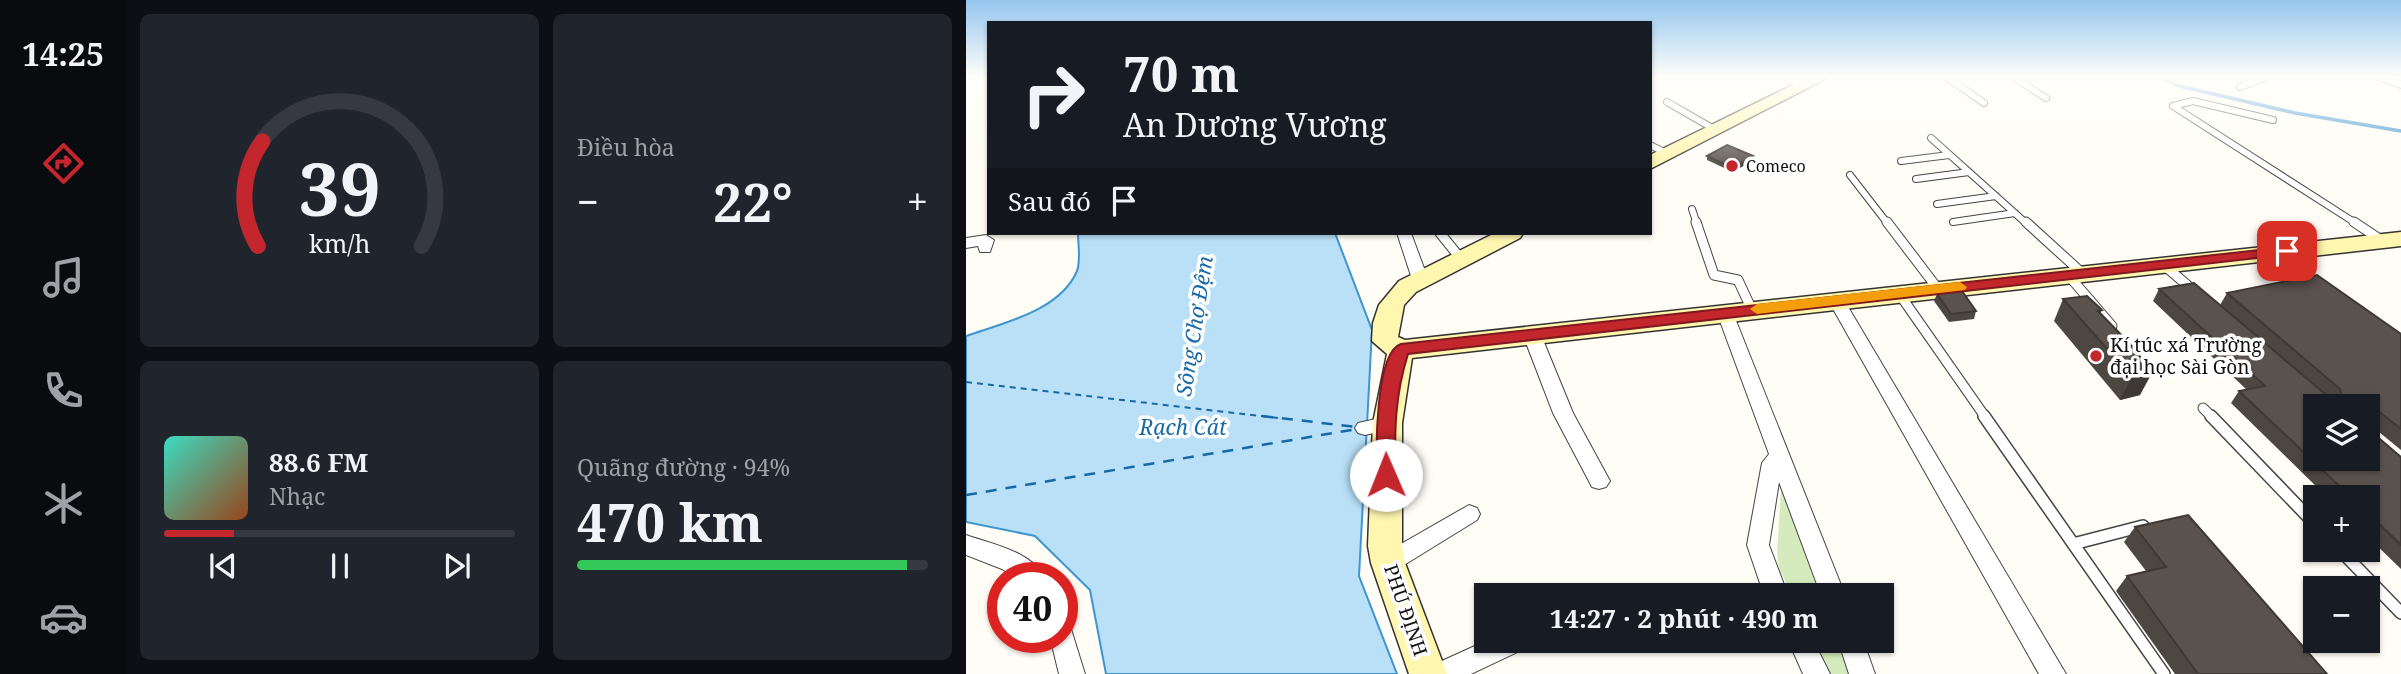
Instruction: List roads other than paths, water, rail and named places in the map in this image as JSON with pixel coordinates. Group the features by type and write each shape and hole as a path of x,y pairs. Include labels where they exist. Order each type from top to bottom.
{"main road":[{"path":"1652,162 1751,109"},
{"path":"1508,235 1420,279 1397,296 1383,330 1385,341 1401,350 2392,240"},
{"name":"PHÚ ĐỊNH","path":"1388,563 1375,426 1401,350"}],"street":[{"path":"1405,235 1420,279"},
{"path":"966,243 986,240 985,249"},
{"path":"1836,300 2053,674"},
{"path":"1726,313 1829,583"},
{"path":"1532,335 1563,413 1599,481"},
{"path":"1772,583 1758,545 1772,463 1781,456"},
{"path":"1388,563 1469,514"},
{"path":"966,545 1010,562"},
{"name":"PHÚ ĐỊNH","path":"1388,563 1428,674"},
{"path":"1065,653 1068,673"},
{"path":"1442,674 1488,653"},
{"path":"1806,653 1817,674"},
{"path":"1855,653 1863,674"}],"lane":[{"path":"1680,109 1714,129"},
{"path":"2179,109 2392,240"},
{"path":"2226,109 2273,120"},
{"path":"1931,138 2015,213 2075,274 2120,336"},
{"path":"1652,146 1668,154"},
{"path":"1901,161 1949,155"},
{"path":"1916,179 1969,172"},
{"path":"1850,175 1938,289"},
{"path":"1937,204 1996,196"},
{"path":"1692,209 1714,275 1718,278 1738,280 1752,310"},
{"path":"1953,222 2015,213"},
{"path":"1442,235 1461,259"},
{"path":"2164,264 2204,300"},
{"path":"1899,293 2164,674"},
{"path":"2203,408 2303,512"},
{"path":"2073,544 2160,522"},
{"path":"2352,562 2401,613"}],"water":[{"name":"Rạch Cát","path":"1078,235 1336,235 1372,330 1359,576 1397,674 1106,674 1090,590 1078,578 1078,562 1061,562 1035,536 966,522 966,336 1044,306 1069,285 1078,267"}],"waterway":[{"path":"2280,109 2401,131"}],"place":[{"name":"Comeco","path":"1732,166"},
{"name":"Kí túc xá Trường đại học Sài Gòn","path":"2096,356"}],"water label":[{"name":"Sông Chợ Đệm","path":"1195,326"}]}
